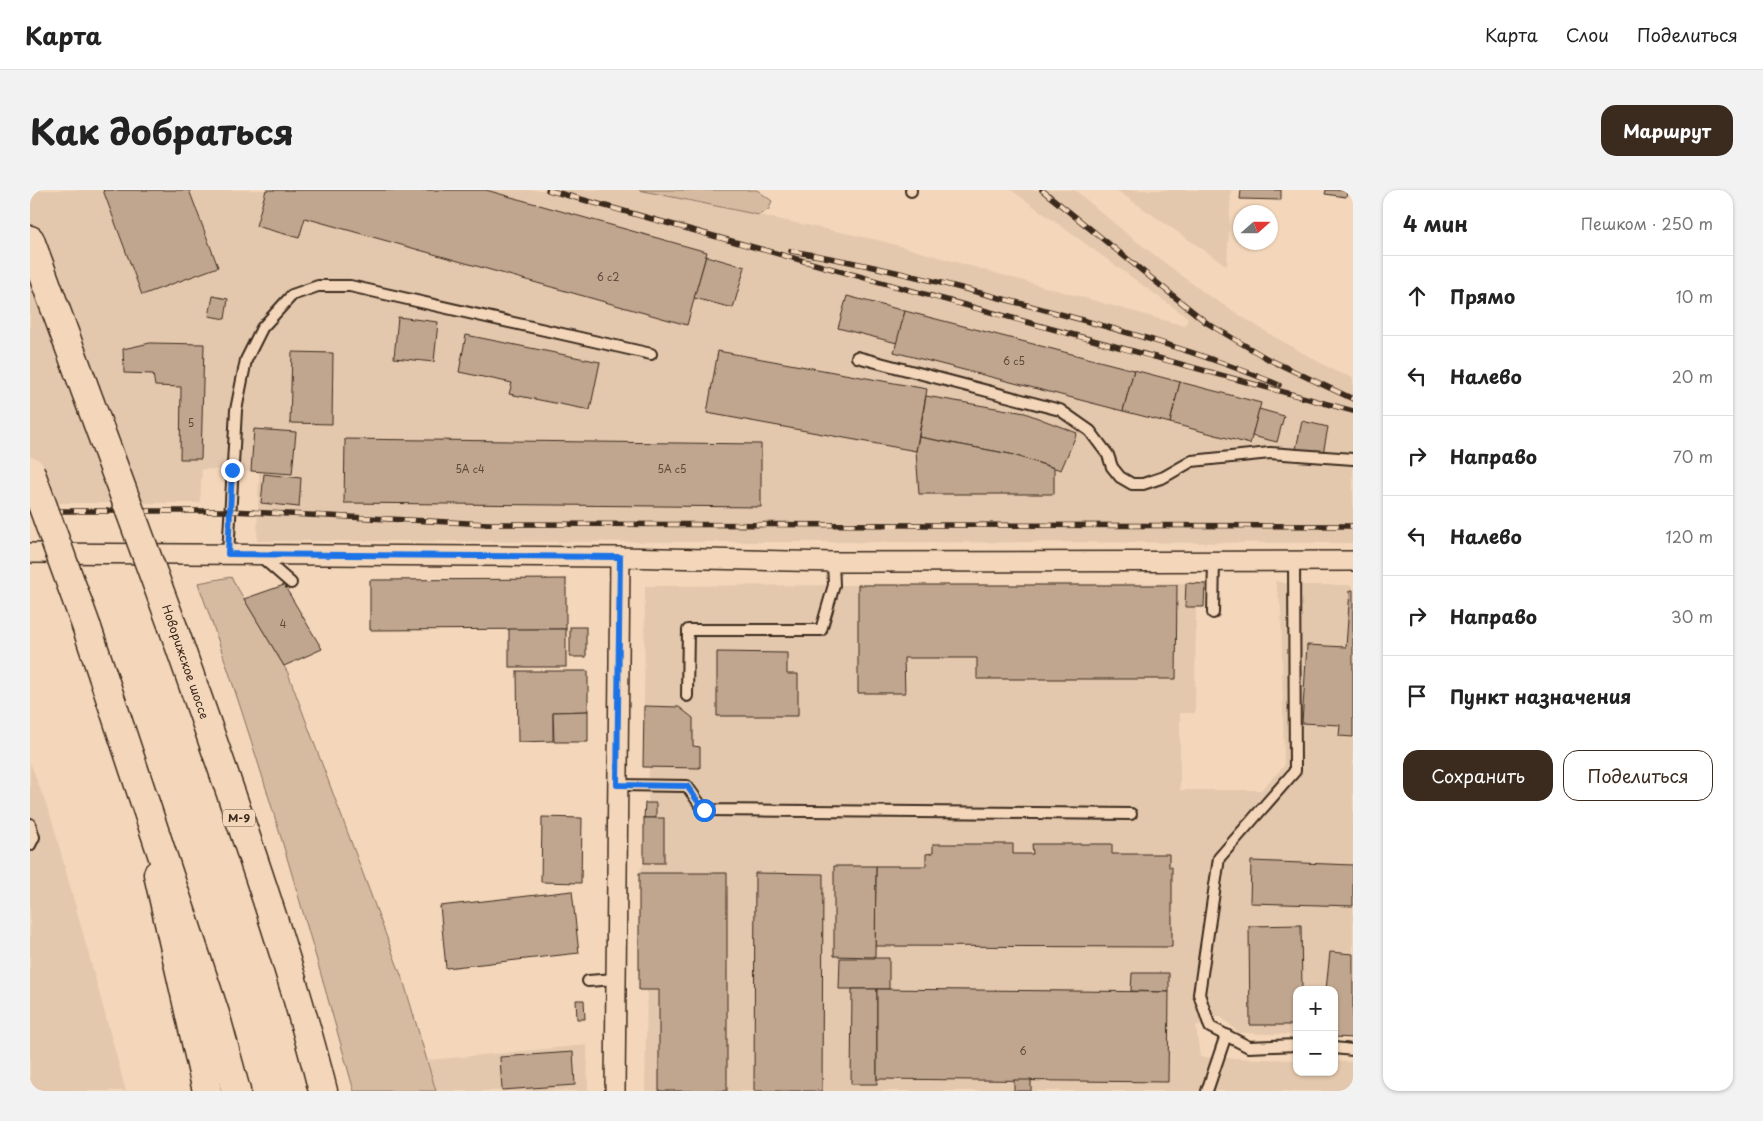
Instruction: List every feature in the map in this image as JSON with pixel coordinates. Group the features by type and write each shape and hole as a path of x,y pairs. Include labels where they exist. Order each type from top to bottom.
{"main road":[{"name":"Новорижское шоссе","path":"30,240 174,630 273,914 301,1006 323,1091"},
{"path":"30,472 128,746 215,1014 236,1091"},
{"path":"128,746 208,1091"},
{"name":"М-9","path":"301,1006 330,1091"}],"street":[{"path":"30,553 620,557 833,562 1353,561"},
{"path":"615,1091 620,557"}],"lane":[{"path":"228,554 236,410 246,360 262,328 292,295 318,286 350,286 651,354"},
{"path":"857,357 1060,410 1090,431 1108,455 1112,468 1120,477 1132,484 1143,484 1164,477 1192,461 1270,453 1353,459"},
{"path":"258,555 291,583"},
{"path":"1213,613 1214,560"},
{"path":"1293,1045 1249,1047 1210,1027 1199,994 1219,858 1295,771 1294,560"},
{"path":"687,696 688,630 821,630 834,585 833,562"},
{"path":"617,785 687,786 704,810 1131,814"},
{"path":"30,824 34,837 30,845"},
{"path":"588,981 615,979"},
{"path":"1207,1091 1226,1035"},
{"path":"1338,1048 1353,1050"}],"shaded area":[{"path":"30,190 639,190 878,240 1185,326 1188,318 1011,190 1075,190 1127,234 1206,294 1273,336 1335,371 1353,378 1353,543 257,541 259,472 202,469 200,503 30,503"},
{"path":"639,190 757,190 772,201 769,209 759,215"},
{"path":"1116,190 1231,190 1227,266"},
{"path":"231,577 288,673 405,986 436,1091 354,1091 261,772 198,583"},
{"path":"1275,581 1294,585 1353,585 1353,1038 1338,1037 1338,986 1293,986 1293,1035 1239,1033 1220,1016 1196,1026 1200,1057 1293,1060 1293,1076 1338,1076 1338,1061 1353,1062 1353,1091 645,1091 647,991 639,990 639,873 644,863 645,803 648,802 649,767 700,767 700,747 693,746 693,718 679,707 644,706 645,586 1186,583 1185,606 1196,607 1195,713 1180,713 1180,790 1261,790 1284,766 1281,608"},
{"path":"30,762 52,820 126,1091 30,1091"},
{"path":"587,1045 588,1091 436,1091 428,1060"}],"building":[{"path":"103,190 189,190 218,267 142,295"},
{"path":"266,190 486,190 707,252 687,325 305,218 299,238 256,226"},
{"path":"1241,190 1281,190 1281,200 1240,199"},
{"path":"1326,190 1347,190 1346,197 1325,194"},
{"path":"706,256 745,267 733,308 694,298"},
{"path":"213,296 228,299 225,319 209,316"},
{"path":"847,296 905,311 897,343 838,328"},
{"path":"905,311 1134,370 1123,411 894,352"},
{"path":"398,317 438,322 434,362 394,358"},
{"path":"466,335 600,362 590,410 509,394 512,383 459,372"},
{"path":"150,343 204,344 201,459 180,459 181,387 155,386 153,374 124,373 123,349"},
{"path":"718,351 927,389 916,451 707,413"},
{"path":"292,352 333,353 332,424 290,423"},
{"path":"1134,370 1180,382 1170,423 1123,411"},
{"path":"1180,382 1261,403 1250,444 1170,423"},
{"path":"926,396 1025,413 1077,433 1061,470 1010,454 919,437"},
{"path":"1259,409 1284,416 1277,442 1252,436"},
{"path":"1302,421 1328,427 1323,454 1296,449"},
{"path":"254,429 296,432 292,474 251,471"},
{"path":"919,437 1010,454 1054,468 1054,494 919,494 916,451"},
{"path":"345,439 761,444 761,507 344,503"},
{"path":"264,474 301,478 299,507 261,503"},
{"path":"566,579 566,629 370,630 370,580"},
{"path":"1186,583 1205,584 1204,607 1185,607"},
{"path":"284,585 322,649 284,666 244,599"},
{"path":"858,585 1177,585 1176,679 977,679 977,658 904,658 905,693 858,693"},
{"path":"1350,590 1353,590 1353,737 1339,736 1340,725 1302,723 1307,645 1346,647"},
{"path":"570,627 586,627 586,657 570,657"},
{"path":"509,629 566,629 566,667 509,667"},
{"path":"717,652 787,653 787,674 798,674 798,716 717,716"},
{"path":"517,671 588,671 588,711 553,712 553,741 518,742"},
{"path":"644,706 679,707 693,718 693,746 700,747 700,768 643,767"},
{"path":"588,711 588,742 554,742 553,712"},
{"path":"645,803 656,803 656,818 644,818"},
{"path":"542,817 582,818 581,883 541,882"},
{"path":"644,818 664,818 664,863 644,863"},
{"path":"933,844 1013,844 1013,854 1033,854 1032,844 1112,844 1112,854 1169,854 1169,867 1172,867 1172,947 875,946 876,866 926,866 926,854 933,853"},
{"path":"1251,861 1353,865 1353,906 1250,903"},
{"path":"834,866 876,866 875,957 834,956"},
{"path":"639,873 727,873 727,1091 659,1091 659,990 639,990"},
{"path":"755,873 823,874 822,1091 754,1091"},
{"path":"572,891 579,953 446,968 440,906"},
{"path":"1301,925 1302,986 1293,986 1293,1025 1250,1025 1249,926"},
{"path":"1330,952 1353,954 1353,1038 1338,1037 1338,986 1326,986"},
{"path":"840,958 889,958 889,989 839,989"},
{"path":"1132,973 1169,973 1169,992 1131,991"},
{"path":"852,989 877,989 877,1084 851,1084"},
{"path":"877,989 1169,992 1168,1082 877,1079"},
{"path":"576,1000 584,1000 585,1019 577,1019"},
{"path":"573,1052 575,1085 502,1090 500,1057"},
{"path":"1014,1080 1031,1080 1031,1091 1014,1091"}],"railway":[{"path":"548,190 1353,411"},
{"path":"1042,190 1207,323 1268,359 1353,399"},
{"path":"791,251 915,276 1069,316 1190,352 1279,385"},
{"path":"30,511 230,511 489,524 1353,526"}],"route":[{"path":"232,470 228,554 620,557 617,785 687,786 704,810"}]}
